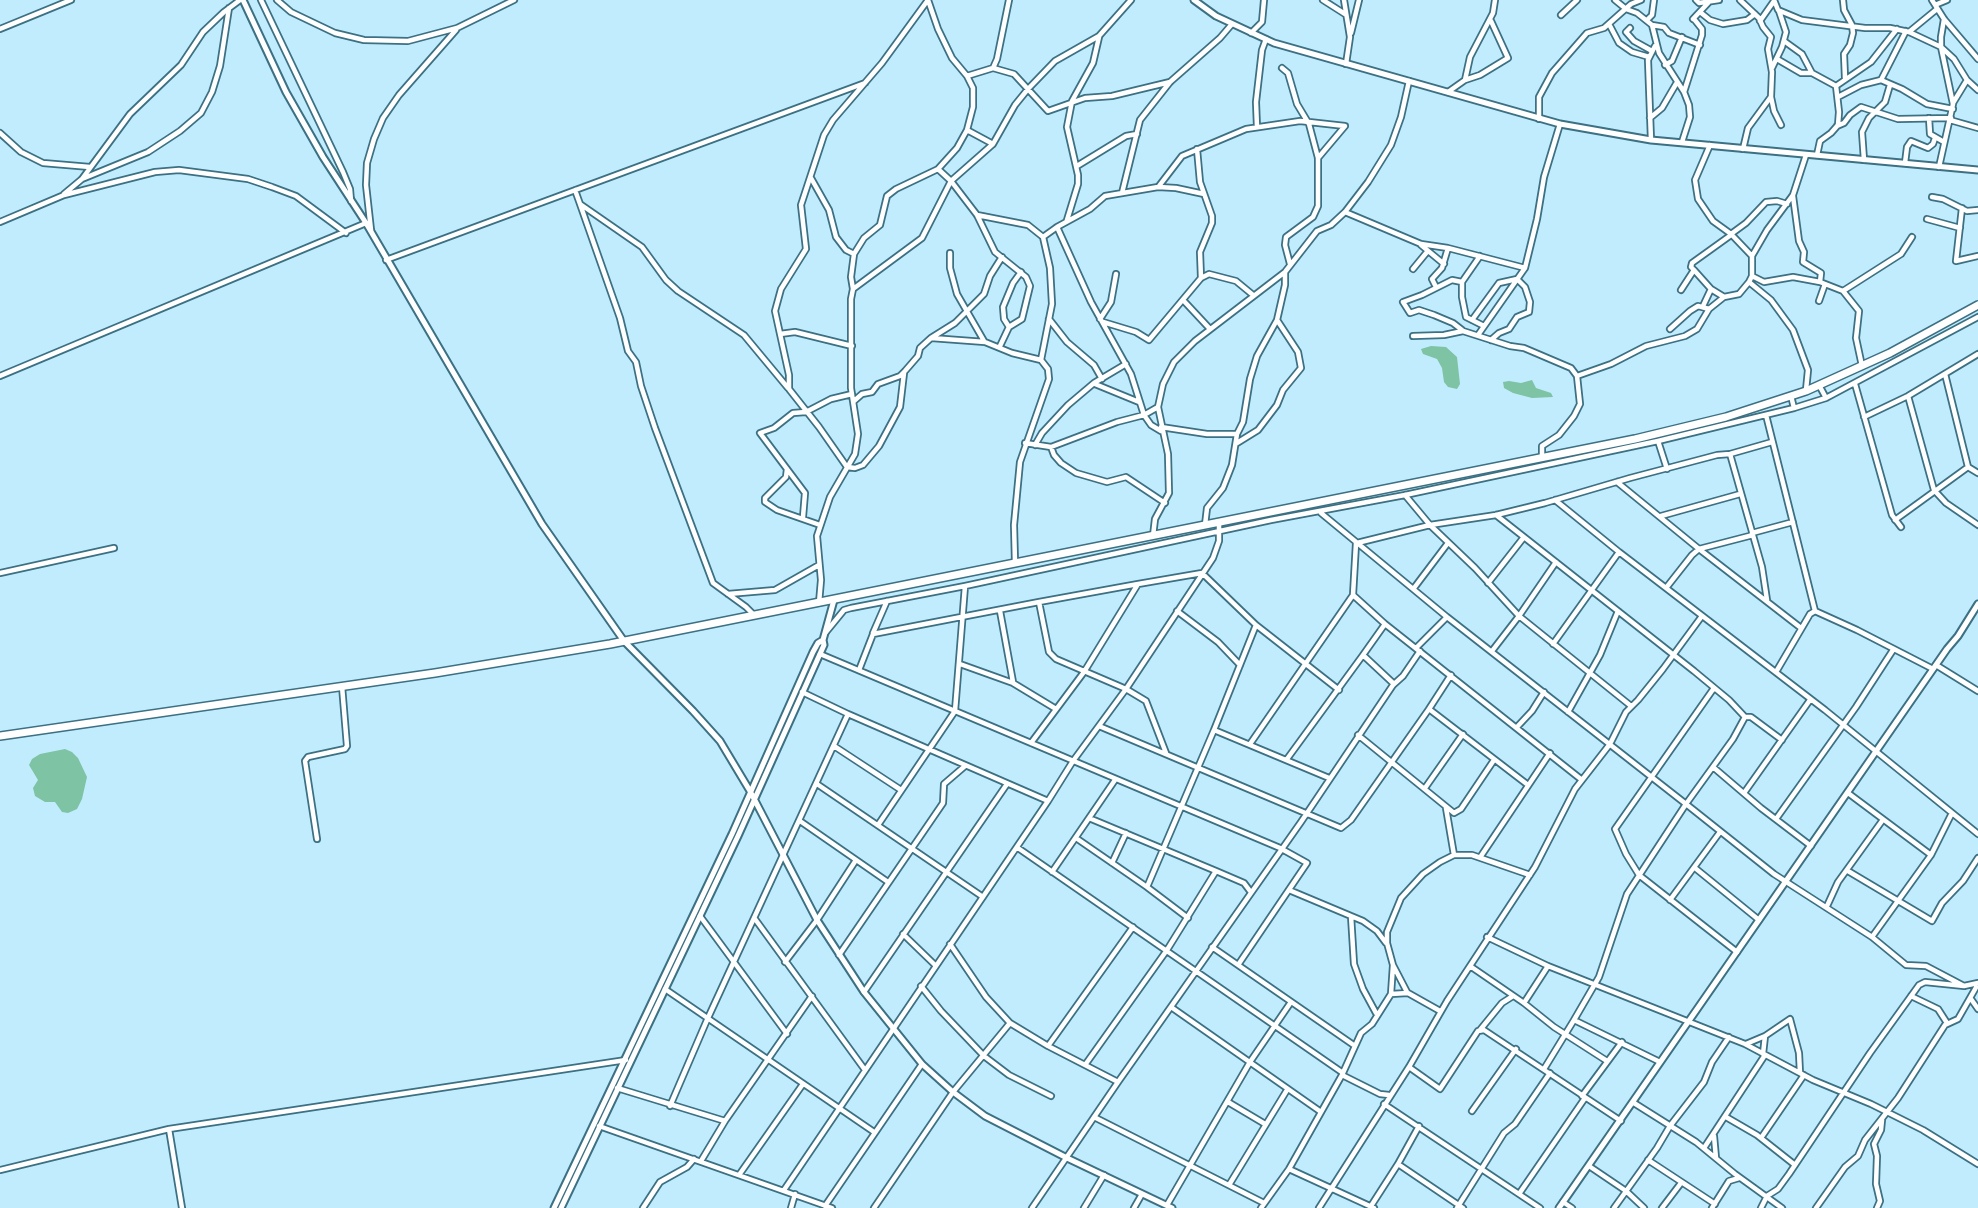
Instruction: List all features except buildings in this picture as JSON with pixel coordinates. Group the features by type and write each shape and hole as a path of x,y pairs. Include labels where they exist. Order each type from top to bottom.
{"main road":[{"path":"0,736 624,641 755,617 1205,525 1219,527 1695,426 1805,391 1907,345 1978,305"}],"street":[{"path":"0,29 71,0"},
{"path":"64,195 82,179 130,114 181,65 203,32 241,0 286,92 542,524 624,641 720,741 750,791 817,920 864,992 922,1064 985,1116 1170,1207 1188,1166 1250,1062 1291,1002"},
{"path":"261,0 343,172 352,202"},
{"path":"277,0 291,12 335,33 364,40 408,41 457,28 514,0"},
{"path":"819,604 821,580 817,544 820,525 830,497 855,454 858,434 850,369 853,289 851,277 854,254 864,238 880,225 887,196 938,169 957,148 967,130 974,98 967,76 952,58 937,29 928,0"},
{"path":"789,389 789,375 776,320 776,300 787,278 805,253 807,241 801,205 818,150 832,120 866,82 928,0"},
{"path":"993,68 1009,0"},
{"path":"853,289 922,238 951,181 993,144 1015,105 1028,89 1055,61 1099,36 1131,0"},
{"path":"1194,0 1216,16 1266,40 1560,124 1651,140 1978,170"},
{"path":"1251,33 1262,22 1264,0"},
{"path":"1323,0 1345,14"},
{"path":"1344,0 1350,37"},
{"path":"1346,64 1359,0"},
{"path":"1465,80 1470,57 1490,20 1495,0"},
{"path":"1561,15 1577,0"},
{"path":"1615,0 1652,25 1664,27 1669,33 1700,45"},
{"path":"1539,119 1539,97 1547,80 1587,33 1604,28 1626,9 1630,2 1641,0"},
{"path":"1647,20 1652,15 1654,0"},
{"path":"1696,0 1699,3 1718,0"},
{"path":"1740,0 1755,14 1771,37 1768,50 1772,68 1771,97 1781,125"},
{"path":"1843,0 1846,16 1852,25 1852,38 1844,54 1845,78"},
{"path":"1838,97 1861,85 1881,80 1907,31 1935,5 1947,0"},
{"path":"1760,21 1774,1 1785,29 1784,41 1772,68"},
{"path":"1684,92 1700,45 1702,29 1692,18 1709,2"},
{"path":"1935,5 1978,59"},
{"path":"82,179 163,144 201,113 212,92 220,66 229,8"},
{"path":"1779,10 1802,20 1907,31 1941,47 1978,90"},
{"path":"1700,12 1710,20 1723,24 1747,20 1755,14"},
{"path":"1944,19 1941,47 1953,106"},
{"path":"1445,93 1508,58 1490,20"},
{"path":"1122,193 1140,120 1170,82 1232,24"},
{"path":"1609,24 1619,43 1632,52 1649,57"},
{"path":"1652,25 1655,45 1689,105 1690,117 1682,142"},
{"path":"372,234 366,184 367,163 373,139 399,95 457,28"},
{"path":"1630,28 1626,31 1633,41 1652,51"},
{"path":"1836,86 1871,62 1897,29"},
{"path":"1068,220 1078,184 1077,166 1067,127 1072,101 1093,63 1099,36"},
{"path":"1665,65 1672,61 1682,37"},
{"path":"1257,127 1256,102 1262,50 1266,40"},
{"path":"1784,41 1802,54 1812,73"},
{"path":"1651,140 1649,57 1655,45"},
{"path":"1777,59 1801,73 1812,73 1836,86"},
{"path":"967,76 993,68 1014,74 1046,111 1072,101 1111,96 1170,82"},
{"path":"1282,68 1288,73 1297,104 1309,124 1318,158 1318,206 1313,216 1286,237 1285,245 1290,265"},
{"path":"1881,80 1927,104 1953,106"},
{"path":"1939,167 1953,106 1967,80"},
{"path":"1153,536 1155,519 1168,492 1169,469 1158,407 1163,384 1174,362 1210,329 1284,272 1317,231 1331,225 1345,212 1391,145 1409,81"},
{"path":"386,260 866,82"},
{"path":"1650,118 1662,108 1676,83"},
{"path":"1864,160 1860,137 1869,118 1888,98 1890,85"},
{"path":"1836,86 1839,116 1837,126"},
{"path":"1743,149 1748,128 1771,97"},
{"path":"1817,155 1820,141 1844,123 1858,107 1898,119 1950,119 1978,128"},
{"path":"1929,118 1929,131 1944,142"},
{"path":"1158,187 1182,156 1257,127 1291,122 1345,126 1318,158"},
{"path":"1478,335 1525,268 1538,219 1544,177 1560,124"},
{"path":"967,130 993,144"},
{"path":"0,132 21,152 43,163 90,167"},
{"path":"1077,166 1125,136 1138,134"},
{"path":"1905,163 1907,147 1911,141 1928,148 1935,138"},
{"path":"1710,145 1697,172 1695,187 1698,199 1707,215 1731,234 1752,256"},
{"path":"1197,149 1200,182 1212,216 1212,223 1200,252 1201,278"},
{"path":"1577,376 1611,364 1646,346 1685,336 1697,329 1709,309 1724,298 1739,294 1752,276 1752,256 1793,195 1806,155"},
{"path":"938,169 951,181 977,215 995,253 1021,272 1030,286 1022,319 1009,327 1000,346"},
{"path":"0,222 64,195 155,172 178,170 248,179 296,196 346,233"},
{"path":"811,178 829,210 836,237 843,247 854,254"},
{"path":"1042,237 1090,209 1105,196 1158,187 1204,194"},
{"path":"575,190 620,318 628,351 636,362 641,386 672,478 713,583 746,607 755,617"},
{"path":"1793,195 1799,241 1804,251 1803,262 1821,273 1819,301"},
{"path":"1932,197 1971,212 1978,210"},
{"path":"1724,298 1711,289 1691,267 1692,263 1746,223 1766,202 1787,204"},
{"path":"580,204 642,247 666,280 678,291 744,335 819,427 847,467"},
{"path":"1962,208 1956,261 1978,256"},
{"path":"1345,212 1420,244 1448,248 1525,268"},
{"path":"977,215 1028,225 1042,237 1052,287 1052,304 1041,360"},
{"path":"1927,219 1961,228"},
{"path":"0,376 366,223"},
{"path":"1057,227 1101,320 1126,364 1144,415 1151,425 1161,429 1207,434 1237,434"},
{"path":"1843,291 1901,254 1912,237"},
{"path":"1420,244 1427,253 1444,264"},
{"path":"1436,287 1432,279 1444,264 1448,248"},
{"path":"950,253 950,268 955,287 985,342"},
{"path":"1413,269 1427,253"},
{"path":"1480,256 1462,282 1465,315 1484,326"},
{"path":"854,402 862,394 872,392 878,384 904,373 931,338 955,323 986,291 990,276 1002,257"},
{"path":"1681,290 1694,270"},
{"path":"1009,327 1004,319 1003,307 1021,272"},
{"path":"1205,525 1207,508 1223,488 1232,465 1257,356 1277,320 1285,285 1284,272"},
{"path":"1101,320 1111,302 1116,274"},
{"path":"1101,320 1136,332 1149,340 1201,278 1209,274 1218,274 1242,285 1254,296"},
{"path":"1752,276 1762,282 1793,277 1843,291 1859,311 1856,338 1862,366"},
{"path":"1472,320 1499,283 1517,279"},
{"path":"1491,340 1509,329 1517,317 1529,312 1531,308 1525,287 1517,279"},
{"path":"1462,282 1452,280 1403,302 1410,313 1419,310 1453,323 1463,331 1524,348 1568,365 1577,376 1580,400 1577,412 1559,435 1542,446 1542,458"},
{"path":"1749,282 1771,300 1793,330 1808,370 1805,391"},
{"path":"1703,306 1711,289"},
{"path":"1183,300 1210,329"},
{"path":"1670,329 1689,310 1703,306 1709,309"},
{"path":"554,1208 817,643 847,609 965,586 1219,527 1321,512 1405,495 1766,415 1826,398 1977,318 1978,328"},
{"path":"1049,319 1067,342 1094,365 1102,379"},
{"path":"1237,443 1258,430 1277,405 1283,390 1301,368 1297,352 1277,320"},
{"path":"1413,336 1463,331"},
{"path":"780,334 795,332 852,346"},
{"path":"931,338 985,342 1012,353 1041,360 1048,369 1049,379 1026,443 1017,486 1014,525 1016,564"},
{"path":"1864,417 1908,396 1978,354"},
{"path":"1035,445 1054,418 1094,383 1126,364"},
{"path":"847,467 863,466 879,446 900,407 904,373"},
{"path":"1945,374 1968,467 1978,472"},
{"path":"1094,383 1139,402"},
{"path":"1855,384 1892,515 1901,527"},
{"path":"1819,385 1826,398"},
{"path":"803,517 806,496 760,433 774,428 793,413 806,412 831,399 852,394"},
{"path":"1791,396 1794,408"},
{"path":"1908,396 1934,491 1946,503 1978,524"},
{"path":"1026,443 1051,447 1117,422 1144,415 1158,407"},
{"path":"1766,415 1815,611"},
{"path":"1658,441 1667,469"},
{"path":"1356,543 1430,525 1496,515 1772,442"},
{"path":"1051,447 1061,463 1076,473 1107,482 1126,477 1165,503"},
{"path":"1730,454 1762,567 1767,601"},
{"path":"1895,520 1968,467"},
{"path":"787,468 786,477 764,501 777,510 820,525"},
{"path":"1617,482 1801,628"},
{"path":"1660,516 1740,494"},
{"path":"1405,495 1430,525 1475,568 1519,616 1631,706"},
{"path":"1555,500 1978,834"},
{"path":"1321,512 1447,617 1786,882 1872,937 1906,965 1926,965 1964,986"},
{"path":"1496,515 1714,688 1745,717 1751,718 1782,740"},
{"path":"1666,588 1699,549 1793,522"},
{"path":"784,1190 935,965 1018,848 1073,761 1126,689 1217,549 1219,527"},
{"path":"1488,583 1524,537"},
{"path":"1251,744 1353,595 1356,543"},
{"path":"1414,588 1448,543"},
{"path":"0,573 114,548"},
{"path":"1553,644 1619,552"},
{"path":"1492,651 1556,562"},
{"path":"727,594 775,590 819,565"},
{"path":"873,634 1202,573"},
{"path":"1202,573 1256,625 1339,690"},
{"path":"1031,743 1084,672 1138,584"},
{"path":"878,825 955,711 965,586"},
{"path":"1353,595 1385,624 1582,780"},
{"path":"561,1208 700,916 824,645 823,637 834,600"},
{"path":"859,670 887,601"},
{"path":"1039,602 1049,652 1056,659 1126,689 1148,703 1167,754"},
{"path":"1559,1208 1978,604"},
{"path":"1000,611 1013,683"},
{"path":"1177,611 1218,642 1240,665"},
{"path":"1568,712 1590,673 1618,611"},
{"path":"1776,672 1801,628 1815,611"},
{"path":"1815,611 1934,667 1978,691"},
{"path":"1319,1208 1409,1067 1487,937 1530,875 1569,799 1609,744 1622,717 1702,615"},
{"path":"1032,1208 1280,848 1307,813 1358,735 1394,684 1401,680 1418,650 1447,617"},
{"path":"1287,759 1385,624"},
{"path":"1147,887 1256,625"},
{"path":"1776,819 1843,726 1893,650"},
{"path":"819,654 1280,848 1307,863 1238,965"},
{"path":"1363,655 1394,684"},
{"path":"960,664 1013,683 1056,709"},
{"path":"1100,726 1336,827 1344,827 1451,675"},
{"path":"317,839 305,761 308,757 345,749 347,746 342,686"},
{"path":"1714,688 1615,829 1639,876 1737,952"},
{"path":"802,692 1048,801"},
{"path":"1517,728 1544,692"},
{"path":"1744,793 1810,700"},
{"path":"1429,709 1528,785"},
{"path":"670,1106 848,714"},
{"path":"1544,1069 1596,985 1623,902 1745,717"},
{"path":"1214,730 1329,778"},
{"path":"1425,788 1463,734"},
{"path":"1358,735 1454,813 1460,811 1494,760"},
{"path":"834,746 901,790"},
{"path":"1481,856 1550,754"},
{"path":"839,955 943,803 944,784 965,766"},
{"path":"1713,767 1811,846"},
{"path":"1052,872 1115,780"},
{"path":"817,783 983,897"},
{"path":"864,992 1007,784"},
{"path":"1848,793 1931,855"},
{"path":"1446,808 1454,855"},
{"path":"1872,937 1931,855 1952,813"},
{"path":"1090,818 1244,883 1250,892"},
{"path":"800,821 888,882"},
{"path":"1827,906 1838,882 1882,821"},
{"path":"1670,900 1720,832"},
{"path":"1112,863 1126,834"},
{"path":"1076,838 1188,918"},
{"path":"1018,848 1342,1074 1380,1094 1390,1095"},
{"path":"1440,1012 1408,993 1393,965 1387,943 1390,923 1405,892 1423,874 1454,855 1481,856 1530,875"},
{"path":"1848,871 1933,921 1942,903 1964,881 1978,858"},
{"path":"785,962 817,920 856,860"},
{"path":"1695,867 1759,920"},
{"path":"1085,1065 1167,950 1216,872"},
{"path":"1289,890 1363,921 1387,943"},
{"path":"700,916 786,1034"},
{"path":"1351,916 1354,964 1363,989 1377,1014"},
{"path":"755,919 865,1070"},
{"path":"1048,1045 1133,927"},
{"path":"903,934 935,965"},
{"path":"1487,937 1548,966 1745,1044 1802,1074 1923,1130 1978,1164"},
{"path":"950,944 986,997 1010,1023 1118,1082"},
{"path":"1212,946 1355,1046"},
{"path":"1094,1117 1229,1185 1263,1206 1289,1169 1362,1033 1370,1026 1391,994 1393,965"},
{"path":"1470,966 1607,1061"},
{"path":"1524,1003 1548,966"},
{"path":"1760,1208 1767,1196 1778,1189 1796,1165 1873,1049 1921,984 1978,984"},
{"path":"1816,1208 1845,1167 1858,1156 1865,1140 1947,1023 1956,1021 1978,984"},
{"path":"922,986 941,1011 984,1056 1009,1075 1051,1096"},
{"path":"665,989 874,1132"},
{"path":"1391,994 1408,993"},
{"path":"701,1161 725,1121 812,996"},
{"path":"1409,1067 1440,1089 1479,1030 1502,1003 1514,996"},
{"path":"1912,996 1938,1009 1947,1023"},
{"path":"1971,999 1978,1009"},
{"path":"1171,1007 1321,1112"},
{"path":"1745,1044 1765,1036 1790,1019 1799,1054 1802,1074 1761,1138"},
{"path":"1574,1020 1660,1062"},
{"path":"874,1208 953,1092 1010,1023"},
{"path":"1479,1030 1484,1030 1516,1049 1621,1121"},
{"path":"1704,1148 1764,1054 1765,1036"},
{"path":"1614,1208 1704,1082 1712,1062 1729,1037"},
{"path":"1520,1194 1622,1042"},
{"path":"1472,1111 1516,1049"},
{"path":"0,1170 169,1129 631,1059"},
{"path":"600,1126 829,1207 874,1132 922,1064"},
{"path":"1398,1164 1459,1207 1504,1133 1515,1124 1549,1073"},
{"path":"739,1175 803,1084"},
{"path":"617,1088 725,1121"},
{"path":"1229,1185 1287,1090"},
{"path":"1228,1102 1265,1125"},
{"path":"1633,1103 1704,1148 1782,1208"},
{"path":"1384,1104 1540,1208"},
{"path":"1726,1117 1761,1138 1796,1165"},
{"path":"1877,1208 1880,1201 1876,1184 1877,1156 1874,1144 1881,1130 1882,1119"},
{"path":"1289,1169 1372,1207 1419,1126"},
{"path":"169,1129 182,1208"},
{"path":"1713,1135 1716,1159"},
{"path":"643,1208 660,1182 687,1167 694,1159"},
{"path":"1648,1160 1713,1206 1729,1181 1727,1167"},
{"path":"1589,1166 1626,1191 1644,1208"},
{"path":"1084,1208 1104,1175"},
{"path":"1729,1181 1740,1178"},
{"path":"1662,1208 1681,1183"},
{"path":"1617,1186 1619,1201"},
{"path":"1134,1208 1142,1193"},
{"path":"791,1208 795,1194"},
{"path":"1563,1202 1572,1208"}],"shaded area":[{"path":"1431,346 1446,347 1457,357 1460,384 1457,389 1448,387 1444,382 1442,368 1437,359 1423,354 1421,349"},
{"path":"1532,380 1536,388 1551,393 1553,397 1532,398 1504,388 1503,382 1521,383"},
{"path":"65,749 78,758 87,777 77,809 68,813 62,812 55,802 45,802 35,796 33,788 38,780 29,765 32,759 40,754"}]}
